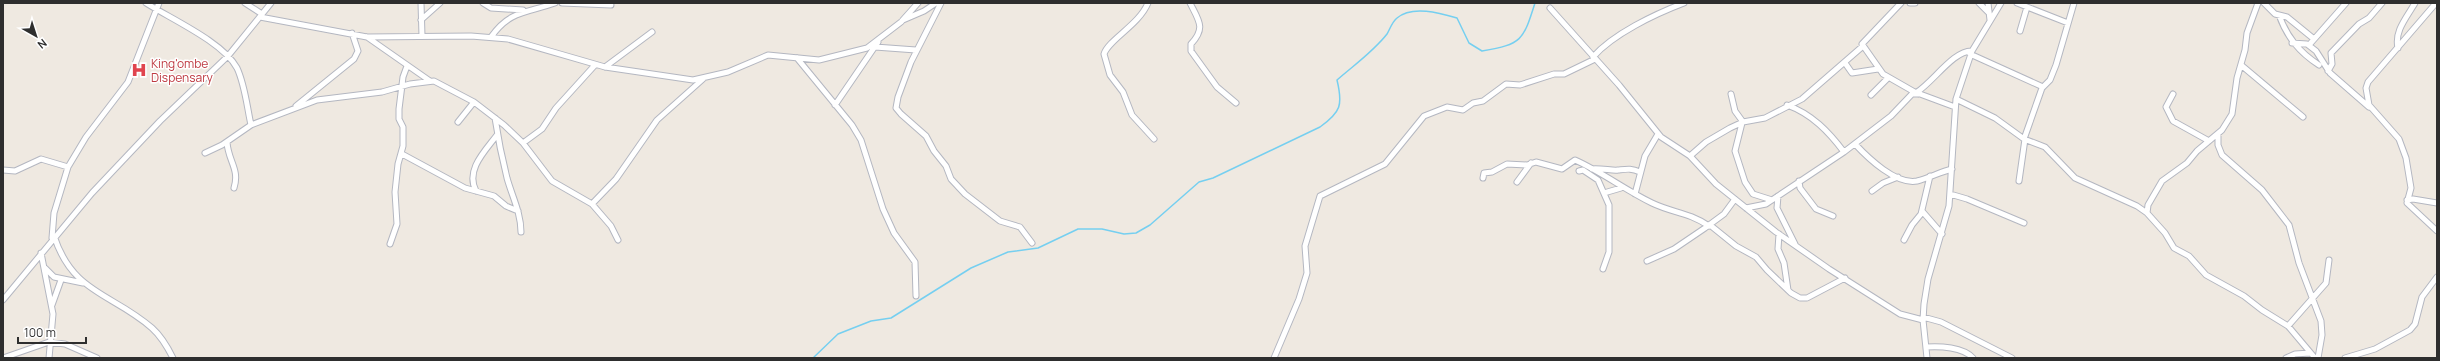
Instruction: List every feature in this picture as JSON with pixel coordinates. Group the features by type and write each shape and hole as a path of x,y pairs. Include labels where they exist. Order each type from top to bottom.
{"street":[{"path":"146,3 193,30 228,56 239,73 251,125"},
{"path":"160,3 128,82 86,137 68,167 54,213 53,238 64,260 83,283 154,329 173,358"},
{"path":"245,3 261,16 367,37 491,37 518,41 595,65 682,79 703,78 728,72 768,55 826,59 867,48 879,41 902,21 918,3"},
{"path":"3,300 40,253 123,159 228,56 271,3"},
{"path":"421,3 422,36"},
{"path":"422,20 440,3"},
{"path":"483,3 491,8 524,11"},
{"path":"491,37 502,23 524,11 555,3"},
{"path":"562,3 611,4"},
{"path":"902,21 917,15 936,3"},
{"path":"941,3 932,24 916,50 898,96 898,111 926,136 934,151 946,166 950,179 1000,222 1011,223 1020,227 1032,243"},
{"path":"1148,3 1140,18 1108,47 1104,54 1110,75 1123,92 1132,115 1154,139"},
{"path":"1190,3 1201,28 1198,36 1191,44 1191,51 1214,83 1236,103"},
{"path":"1274,358 1299,299 1307,273 1305,246 1320,196 1385,164 1424,116 1446,106 1463,110 1473,103 1483,101 1506,84 1522,84 1554,74 1564,74 1593,59 1603,46 1632,28 1684,3"},
{"path":"1690,156 1712,138 1743,122 1766,118 1787,105 1807,96 1863,46 1862,44 1867,37 1901,3"},
{"path":"1910,3 1915,3"},
{"path":"1979,3 1988,12"},
{"path":"1988,3 1990,20"},
{"path":"1927,358 1923,318 1928,279 1942,234 1950,194 1956,99 1971,52 2001,3"},
{"path":"2017,3 2068,24"},
{"path":"2019,181 2025,139 2043,86 2050,80 2056,65 2074,3"},
{"path":"2148,213 2148,205 2162,181 2183,168 2209,141 2218,134 2226,124 2234,109 2247,33 2258,3"},
{"path":"2264,3 2279,15 2287,17 2314,39"},
{"path":"2309,45 2346,3"},
{"path":"2328,71 2332,64 2331,53 2359,24 2369,18 2382,3"},
{"path":"2398,48 2396,41 2398,32 2415,3"},
{"path":"2370,108 2367,101 2366,85 2436,3"},
{"path":"1550,8 1658,134 1690,156 1716,184 1779,234 1900,314 1941,322 2012,358"},
{"path":"2020,31 2027,8"},
{"path":"2279,15 2284,30 2292,43 2319,65"},
{"path":"606,67 652,32"},
{"path":"292,108 354,59 358,50 352,33"},
{"path":"367,37 430,81 439,83 474,102 495,118 523,143 552,181 592,204 611,226 618,240"},
{"path":"835,105 879,41"},
{"path":"2292,43 2309,45 2318,54 2328,71 2370,108 2400,141 2410,182 2407,200 2410,206 2437,231"},
{"path":"1863,46 1878,70 1888,78 1917,93 1955,107"},
{"path":"875,47 916,50"},
{"path":"1746,208 1758,207 1772,200 1844,152 1891,116 1908,97 1917,93 1932,81 1960,53 1971,52 2043,86"},
{"path":"797,58 857,133 866,154 883,209 894,233 915,262 916,296"},
{"path":"1845,63 1852,72 1878,70"},
{"path":"523,143 542,129 556,108 595,65"},
{"path":"2241,65 2302,117"},
{"path":"390,244 397,227 395,192 398,164 402,154 403,127 399,115 402,87 407,66"},
{"path":"592,204 616,180 657,120 703,78"},
{"path":"1872,95 1888,78"},
{"path":"205,153 227,142 251,125 292,108 323,99 382,92 430,81"},
{"path":"1732,94 1735,111 1743,122"},
{"path":"2173,94 2166,107 2171,118 2209,141"},
{"path":"1956,99 1995,118 2025,139 2050,151 2075,178 2138,206 2148,213 2165,233 2172,246 2188,256 2206,275 2244,296 2288,326 2310,353 2317,358 2322,326 2299,263 2289,225 2262,190 2222,155 2218,145 2218,134"},
{"path":"458,122 474,102"},
{"path":"1787,105 1797,109 1819,124 1844,152"},
{"path":"495,118 497,135 518,211 520,232"},
{"path":"1743,122 1735,151 1745,182 1753,194 1772,200"},
{"path":"1635,194 1645,156 1658,134"},
{"path":"476,191 472,181 474,168 497,135"},
{"path":"227,142 228,154 237,174 234,188"},
{"path":"1855,144 1876,165 1898,177 1910,181 1952,168"},
{"path":"402,154 465,188 494,196 506,206 518,211"},
{"path":"3,170 15,171 40,159 68,167"},
{"path":"1483,178 1484,173 1492,172 1507,164 1538,162 1562,168 1574,160 1592,169 1621,188 1659,206 1695,216 1736,246 1756,257 1788,290 1800,298 1807,298 1845,278"},
{"path":"1517,182 1531,163"},
{"path":"1592,169 1606,168 1617,170 1625,168 1640,172"},
{"path":"1579,171 1583,170 1597,178 1609,205 1609,252 1603,269"},
{"path":"1904,240 1922,211 1930,176"},
{"path":"1872,190 1883,183 1898,177"},
{"path":"1799,181 1800,188 1816,209 1833,216"},
{"path":"1604,193 1621,188"},
{"path":"1950,194 2024,223"},
{"path":"1778,196 1777,208 1795,245"},
{"path":"1647,260 1674,249 1709,225 1724,214 1735,199"},
{"path":"2407,200 2412,199 2437,203"},
{"path":"1922,211 1942,234"},
{"path":"1779,234 1778,248 1784,263 1788,290"},
{"path":"40,253 45,267 52,306 49,358"},
{"path":"2288,326 2313,300 2328,280 2329,260"},
{"path":"45,267 54,277 61,280 83,283"},
{"path":"2344,358 2375,350 2410,330 2415,324 2422,297 2437,277"},
{"path":"52,306 61,280"},
{"path":"3,358 49,342 65,344 97,358"},
{"path":"1926,346 1940,346 1964,351 1973,358"},
{"path":"2286,358 2295,354 2310,353"}],"waterway":[{"path":"813,358 838,334 871,321 891,318 971,268 1008,252 1038,248 1078,229 1102,229 1124,234 1136,233 1150,225 1199,182 1213,178 1320,127 1332,117 1339,107 1340,96 1337,80 1376,47 1387,34 1395,20 1403,14 1426,11 1457,18 1469,43 1482,51 1505,46 1519,39 1524,33 1535,3"}],"place":[{"name":"King'ombe Dispensary","path":"139,70"}]}
